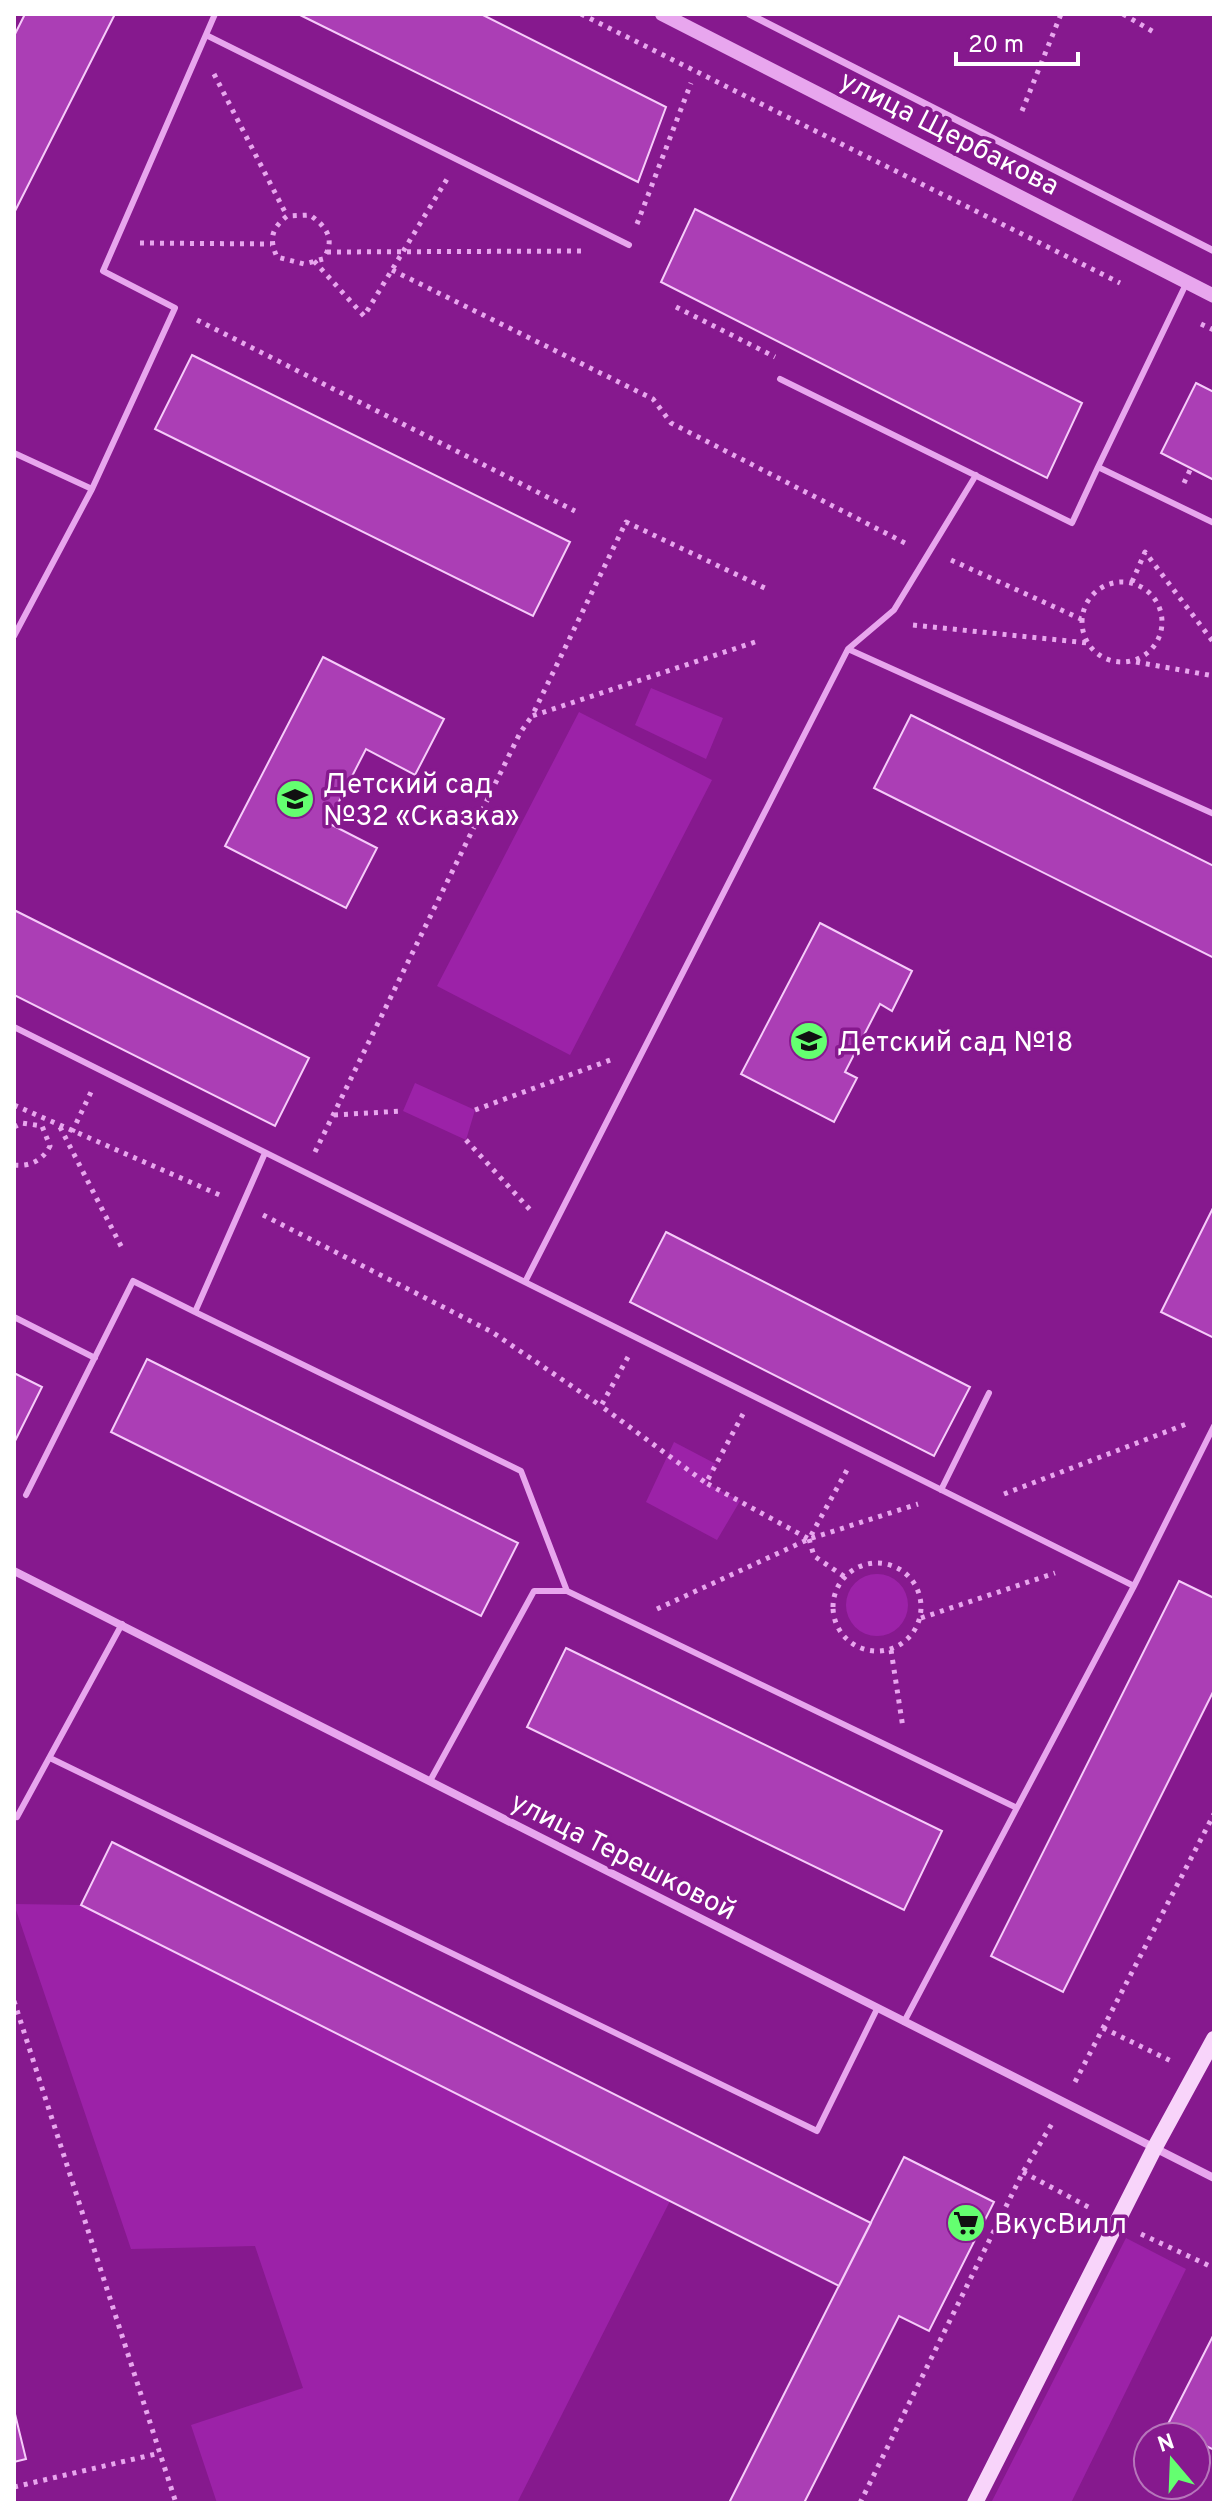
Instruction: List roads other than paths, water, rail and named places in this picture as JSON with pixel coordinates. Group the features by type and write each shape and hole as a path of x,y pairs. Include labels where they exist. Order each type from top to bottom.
{"main road":[{"path":"975,2503 1154,2149 1214,2039"}],"street":[{"name":"улица Щербакова","path":"662,14 1214,296"},
{"name":"улица Щербакова","path":"749,14 1214,251"},
{"name":"улица Терешковой","path":"14,1571 1214,2178"}],"lane":[{"path":"14,636 92,489 175,308 103,271 215,14"},
{"path":"206,35 629,245"},
{"path":"780,379 1072,523 1187,283"},
{"path":"14,453 92,489"},
{"path":"1098,467 1214,523"},
{"path":"525,1282 848,649 894,610 976,475"},
{"path":"848,649 1214,814"},
{"path":"14,1027 1134,1586"},
{"path":"195,1312 265,1153"},
{"path":"26,1495 133,1281 521,1471 567,1591"},
{"path":"14,1317 95,1358"},
{"path":"941,1490 989,1393"},
{"path":"903,2023 1134,1586 1214,1426"},
{"path":"430,1781 534,1591 567,1591 1015,1807"},
{"path":"17,1817 122,1624"},
{"path":"50,1758 817,2131 877,2009"}],"place":[{"name":"Детский сад №32 «Сказка»","path":"295,799"},
{"name":"Детский сад №18","path":"809,1041"},
{"name":"ВкусВилл","path":"966,2223"}]}
